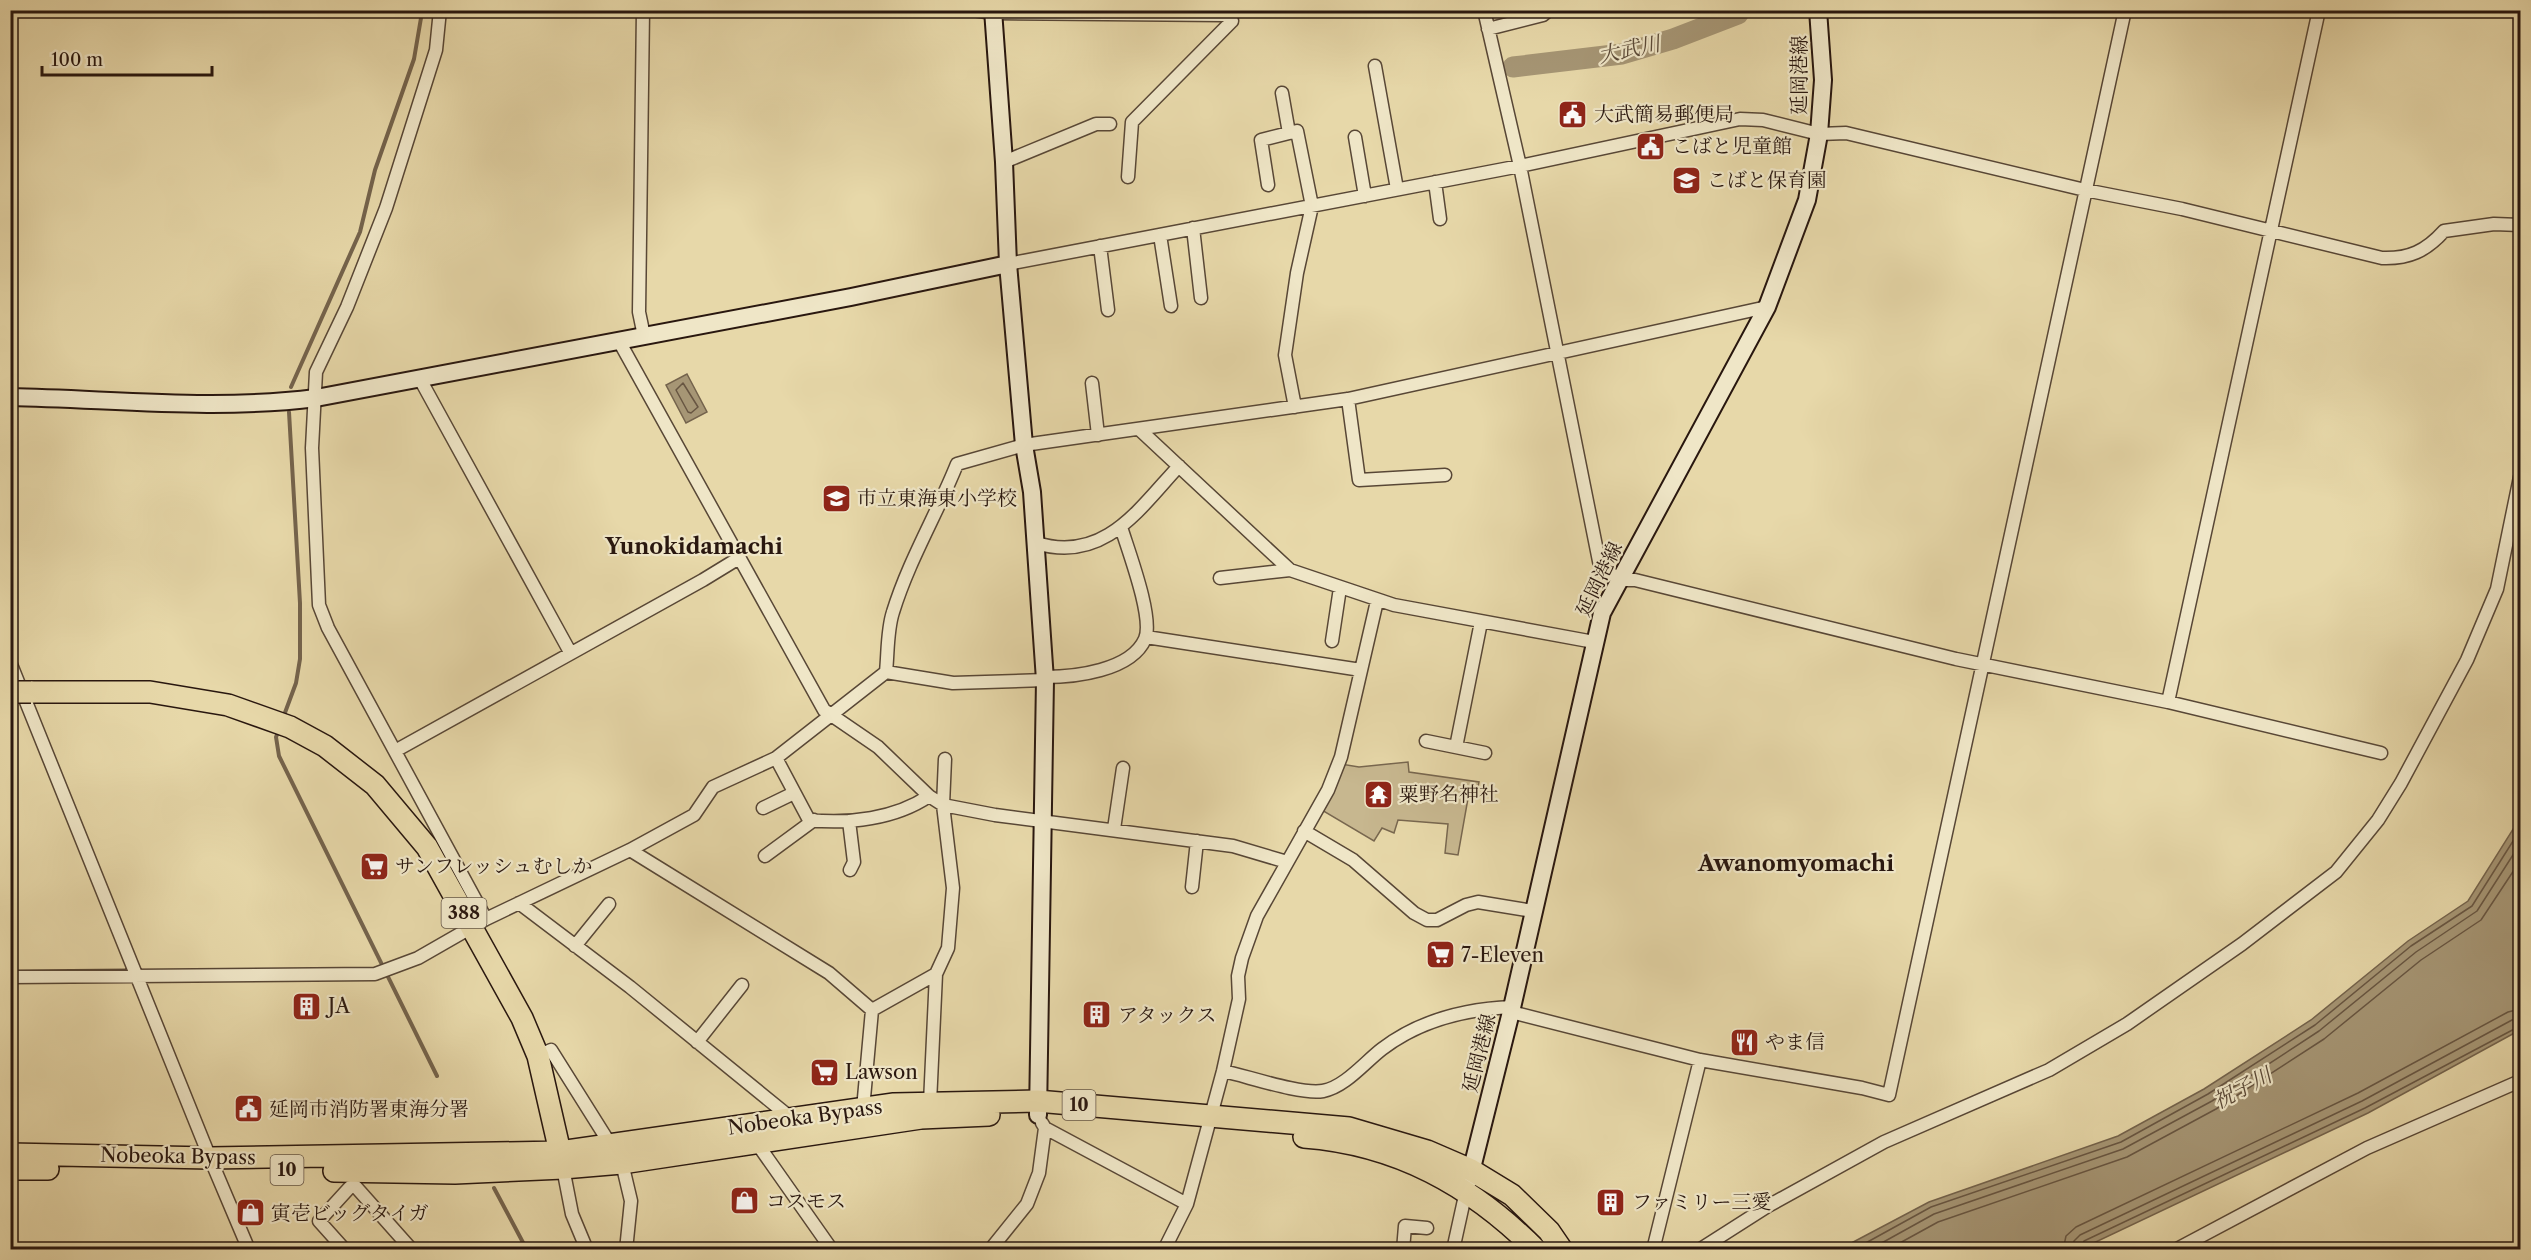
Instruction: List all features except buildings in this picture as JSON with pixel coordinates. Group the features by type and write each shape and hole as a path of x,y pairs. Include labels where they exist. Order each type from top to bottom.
{"highway":[{"name":"388","path":"21,692 150,692 228,705 290,727 326,746 375,785 427,847 479,923 538,1056 562,1160"},
{"name":"Nobeoka Bypass","path":"10,1154 212,1163 358,1179 455,1173 562,1160 609,1145 863,1108 930,1103 1040,1115 1349,1128 1427,1151 1471,1170 1512,1196 1549,1231 1562,1250"},
{"name":"Nobeoka Bypass","path":"10,1169 212,1163 562,1160 622,1163 921,1118 1040,1115"},
{"name":"Nobeoka Bypass","path":"1209,1123 1319,1138 1366,1148 1429,1170 1466,1191 1502,1216 1536,1250"}],"street":[{"path":"440,10 436,50 386,208 347,307 316,372 312,448 320,605 328,628 395,751 479,923"},
{"path":"643,10 639,312 644,336"},
{"path":"973,10 1225,13 1232,21 1132,122 1128,177"},
{"path":"1484,10 1520,166 1600,566 1620,580 1635,580 1983,664 2168,702 2381,753"},
{"path":"1488,29 1543,15 1549,10"},
{"name":"延岡港線","path":"1466,1191 1511,1009 1602,613 1767,307 1789,255 1807,200 1819,134 1823,80 1818,10"},
{"path":"1223,1071 1302,1089 1323,1091 1344,1079 1407,1032 1428,1022 1490,1008 1511,1009 1700,1060 1862,1088 1889,1095 2125,10"},
{"path":"2168,702 2319,10"},
{"path":"990,1250 1027,1204 1039,1173 1045,679 1036,543 1024,445 1008,264 1004,162 993,12"},
{"path":"1375,66 1397,189"},
{"path":"1282,93 1289,133"},
{"path":"10,398 199,405 272,404 316,398 1520,166 1740,119 1763,120 1819,134 1846,133 2085,190 2182,209 2382,258 2403,259 2432,244 2444,231 2494,224 2520,225"},
{"path":"1004,162 1096,124 1110,124"},
{"path":"1268,185 1261,140 1297,131 1312,206 1297,273 1285,355 1295,407"},
{"path":"1355,137 1365,196"},
{"path":"1435,182 1440,219"},
{"path":"1193,228 1201,298"},
{"path":"1160,235 1171,306"},
{"path":"1100,246 1108,310"},
{"path":"886,672 892,614 923,535 940,507 957,464 1024,445 1348,399 1767,307"},
{"path":"619,341 824,710 878,747 929,796 943,805 995,815 1042,819 1233,846 1287,862"},
{"path":"420,379 570,652"},
{"path":"1092,383 1098,435"},
{"path":"1348,399 1359,480 1446,475"},
{"path":"1140,430 1290,570 1377,601 1594,642"},
{"path":"1036,543 1062,547 1088,544 1110,536 1179,466"},
{"path":"1700,1250 1768,1206 1884,1142 2049,1070 2107,1036 2242,944 2336,872 2378,820 2401,783 2467,660 2497,590 2520,477"},
{"path":"10,977 379,973 418,958 479,923 630,850 694,815 713,787 776,758 886,672 953,683 1045,679 1080,675 1113,665 1135,652 1146,637 1138,577 1121,527"},
{"path":"395,751 739,558"},
{"path":"1220,578 1290,570"},
{"path":"1332,641 1340,588"},
{"path":"1164,1250 1187,1204 1223,1071 1239,999 1238,976 1242,958 1257,916 1328,790 1341,757 1377,601"},
{"path":"1456,747 1481,622"},
{"path":"1146,637 1361,670"},
{"path":"10,662 249,1250"},
{"path":"1426,741 1485,753"},
{"path":"776,758 809,820 849,821 913,806 929,796"},
{"path":"930,1103 936,975 948,948 953,888 943,805 945,759"},
{"path":"1114,829 1123,768"},
{"path":"763,808 794,793"},
{"path":"765,856 814,820"},
{"path":"849,821 854,862 850,870"},
{"path":"1304,831 1353,860 1414,913 1427,920 1437,920 1466,905 1478,902 1533,911"},
{"path":"1191,887 1197,841"},
{"path":"630,850 829,973 872,1010"},
{"path":"519,903 791,1118"},
{"path":"575,946 609,904"},
{"path":"872,1010 936,975"},
{"path":"697,1042 742,985"},
{"path":"863,1108 872,1010"},
{"path":"538,1056 551,1050 622,1163 631,1201 626,1250"},
{"path":"1653,1250 1700,1060"},
{"path":"2175,1250 2367,1148 2520,1081"},
{"path":"1040,1115 1187,1204"},
{"path":"756,1142 832,1250"},
{"path":"562,1160 572,1214 587,1250"},
{"path":"345,1250 319,1221 358,1179 412,1250"},
{"path":"1453,1250 1466,1191"},
{"path":"1403,1250 1405,1226 1427,1228"}],"shaded area":[{"path":"1408,762 1409,772 1479,782 1478,787 1470,787 1458,855 1445,853 1448,824 1398,820 1394,833 1382,828 1374,841 1320,809 1341,764 1359,767"}],"water":[{"path":"687,374 707,412 686,423 666,385"},
{"name":"祝子川","path":"2520,818 2520,1030 2368,1113 2081,1249 1840,1249 1929,1202 2118,1136 2204,1089 2311,1020 2408,941 2468,901"}],"waterway":[{"name":"大武川","path":"1513,67 1622,54 1673,39 1738,14 1740,10"},
{"path":"291,387 360,232 375,170 414,59 421,18"},
{"path":"283,718 296,683 300,659 300,603 289,412"},
{"path":"279,730 276,737 279,756 437,1076"},
{"path":"494,1188 527,1250"}],"place":[{"name":"大武簡易郵便局","path":"1573,114"},
{"name":"こばと児童館","path":"1651,146"},
{"name":"こばと保育園","path":"1686,180"},
{"name":"市立東海東小学校","path":"836,498"},
{"name":"粟野名神社","path":"1378,794"},
{"name":"サンフレッシュむしか","path":"374,866"},
{"name":"7-Eleven","path":"1440,955"},
{"name":"JA","path":"307,1006"},
{"name":"アタックス","path":"1097,1015"},
{"name":"やま信","path":"1744,1042"},
{"name":"Lawson","path":"824,1072"},
{"name":"延岡市消防署東海分署","path":"248,1109"},
{"name":"コスモス","path":"745,1201"},
{"name":"ファミリー三愛","path":"1611,1202"},
{"name":"寅壱ビッグタイガ","path":"250,1213"}],"district":[{"name":"Yunokidamachi","path":"694,546"},
{"name":"Awanomyomachi","path":"1796,863"}]}
